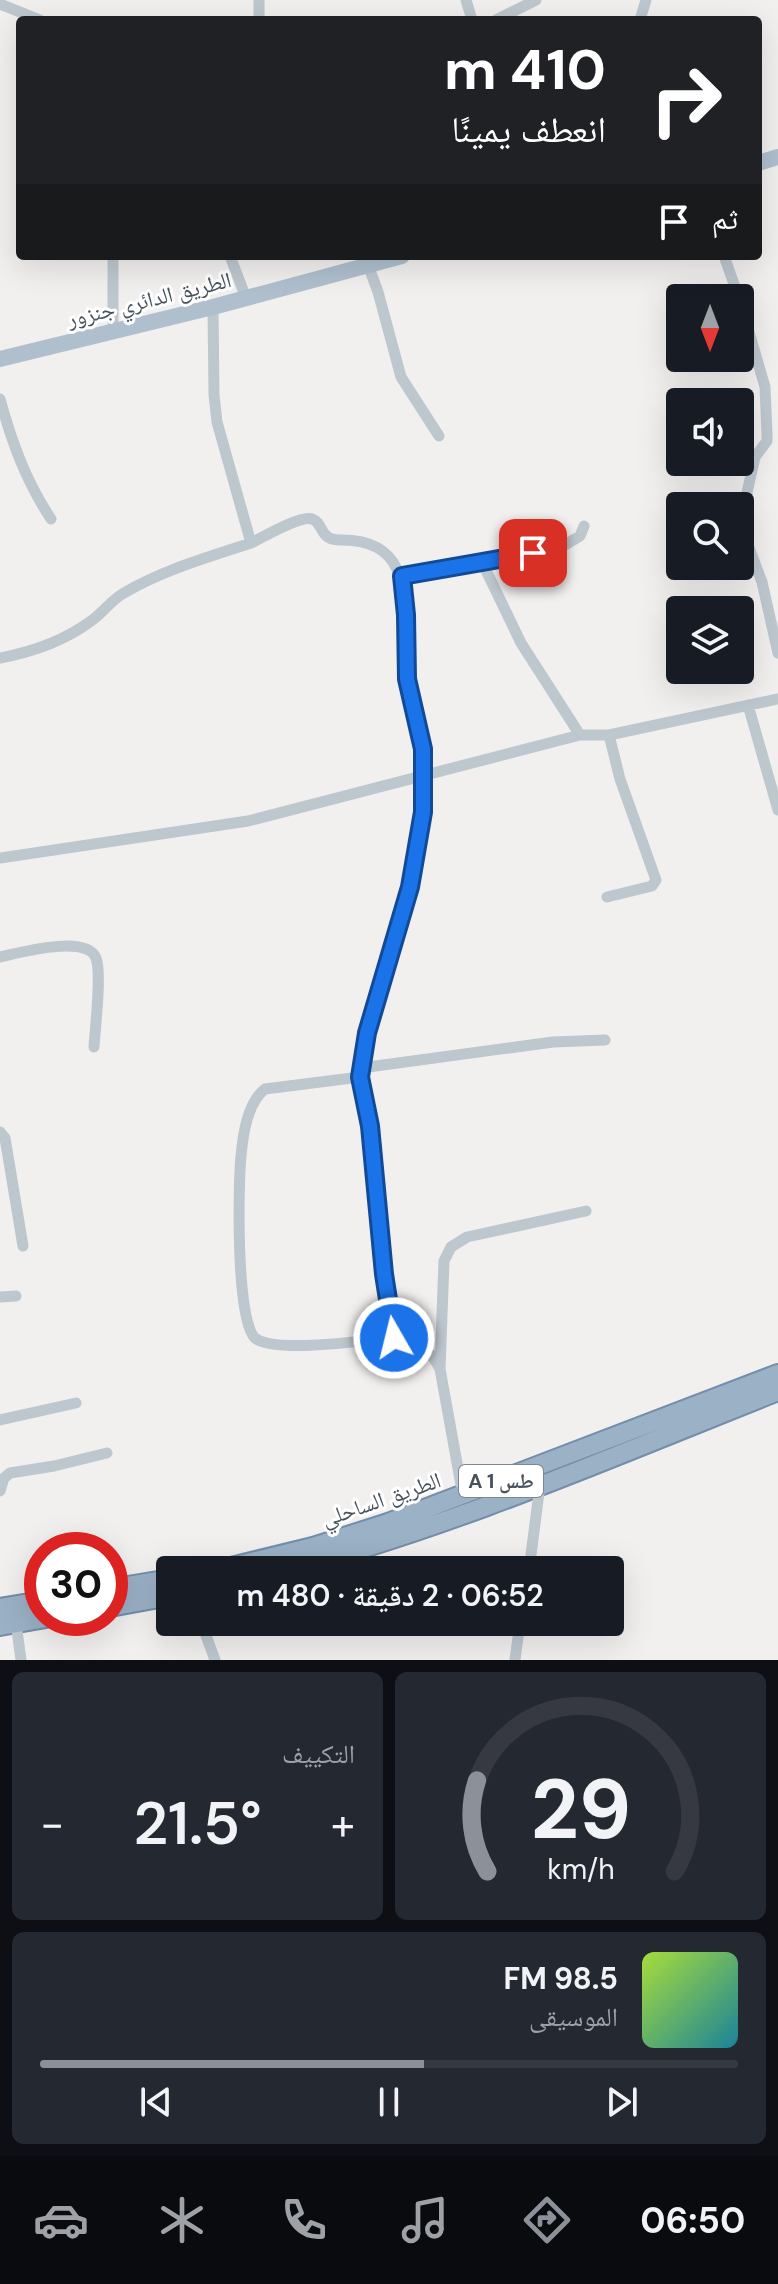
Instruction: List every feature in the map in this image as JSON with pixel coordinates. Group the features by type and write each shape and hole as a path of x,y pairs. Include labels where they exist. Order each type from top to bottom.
{"highway":[{"name":"الطريق الساحلي","path":"276,1556 313,1547 463,1496 778,1374"},
{"name":"الطريق الساحلي","path":"336,1556 391,1540 540,1485 778,1391"},
{"path":"128,1586 156,1581"},
{"path":"128,1604 156,1599"},
{"path":"0,1608 24,1604"}],"main road":[{"name":"الطريق الدائري جنزور","path":"0,359 213,307 387,260"}],"street":[{"path":"504,16 536,0"},
{"path":"0,4 30,16"},
{"path":"113,260 113,332"},
{"path":"232,260 246,298"},
{"path":"725,260 734,284"},
{"path":"368,265 401,377 439,436"},
{"path":"213,307 217,422 251,543"},
{"path":"754,350 765,387 767,441 755,457 742,515 743,528 762,582 778,653"},
{"path":"0,399 26,478 51,519"},
{"path":"0,658 21,654 67,636 95,619 111,602 156,577 251,543 294,522 311,519 317,521 326,537 337,540 349,538 375,546 390,558 402,576 407,679 423,749 423,812 410,887 367,1033 360,1072 370,1126 384,1274 394,1338"},
{"path":"402,576 558,549 580,536 584,526"},
{"path":"482,562 521,643 580,735"},
{"path":"0,858 248,821 580,735 609,735 778,699"},
{"path":"748,705 778,810"},
{"path":"607,897 652,886 656,880 620,779 609,735"},
{"path":"0,957 54,946 91,951 96,957 98,976 94,1047"},
{"path":"463,1496 440,1369 426,1348 394,1338 294,1346 265,1344 254,1337 247,1327 243,1310 239,1207 241,1156 257,1095 265,1089 360,1072 553,1042 605,1040"},
{"path":"0,1132 5,1138 23,1246"},
{"path":"440,1369 442,1271 451,1247 467,1237 586,1211"},
{"path":"0,1297 16,1296"},
{"path":"0,1420 76,1403"},
{"path":"0,1491 4,1478 10,1473 107,1453"},
{"path":"531,1556 540,1485"},
{"path":"8,1625 21,1660"},
{"path":"206,1636 215,1660"},
{"path":"515,1660 518,1636"}],"route":[{"path":"394,1338 384,1274 370,1126 360,1077 367,1033 410,887 423,812 423,749 407,679 402,576 533,553"}]}
